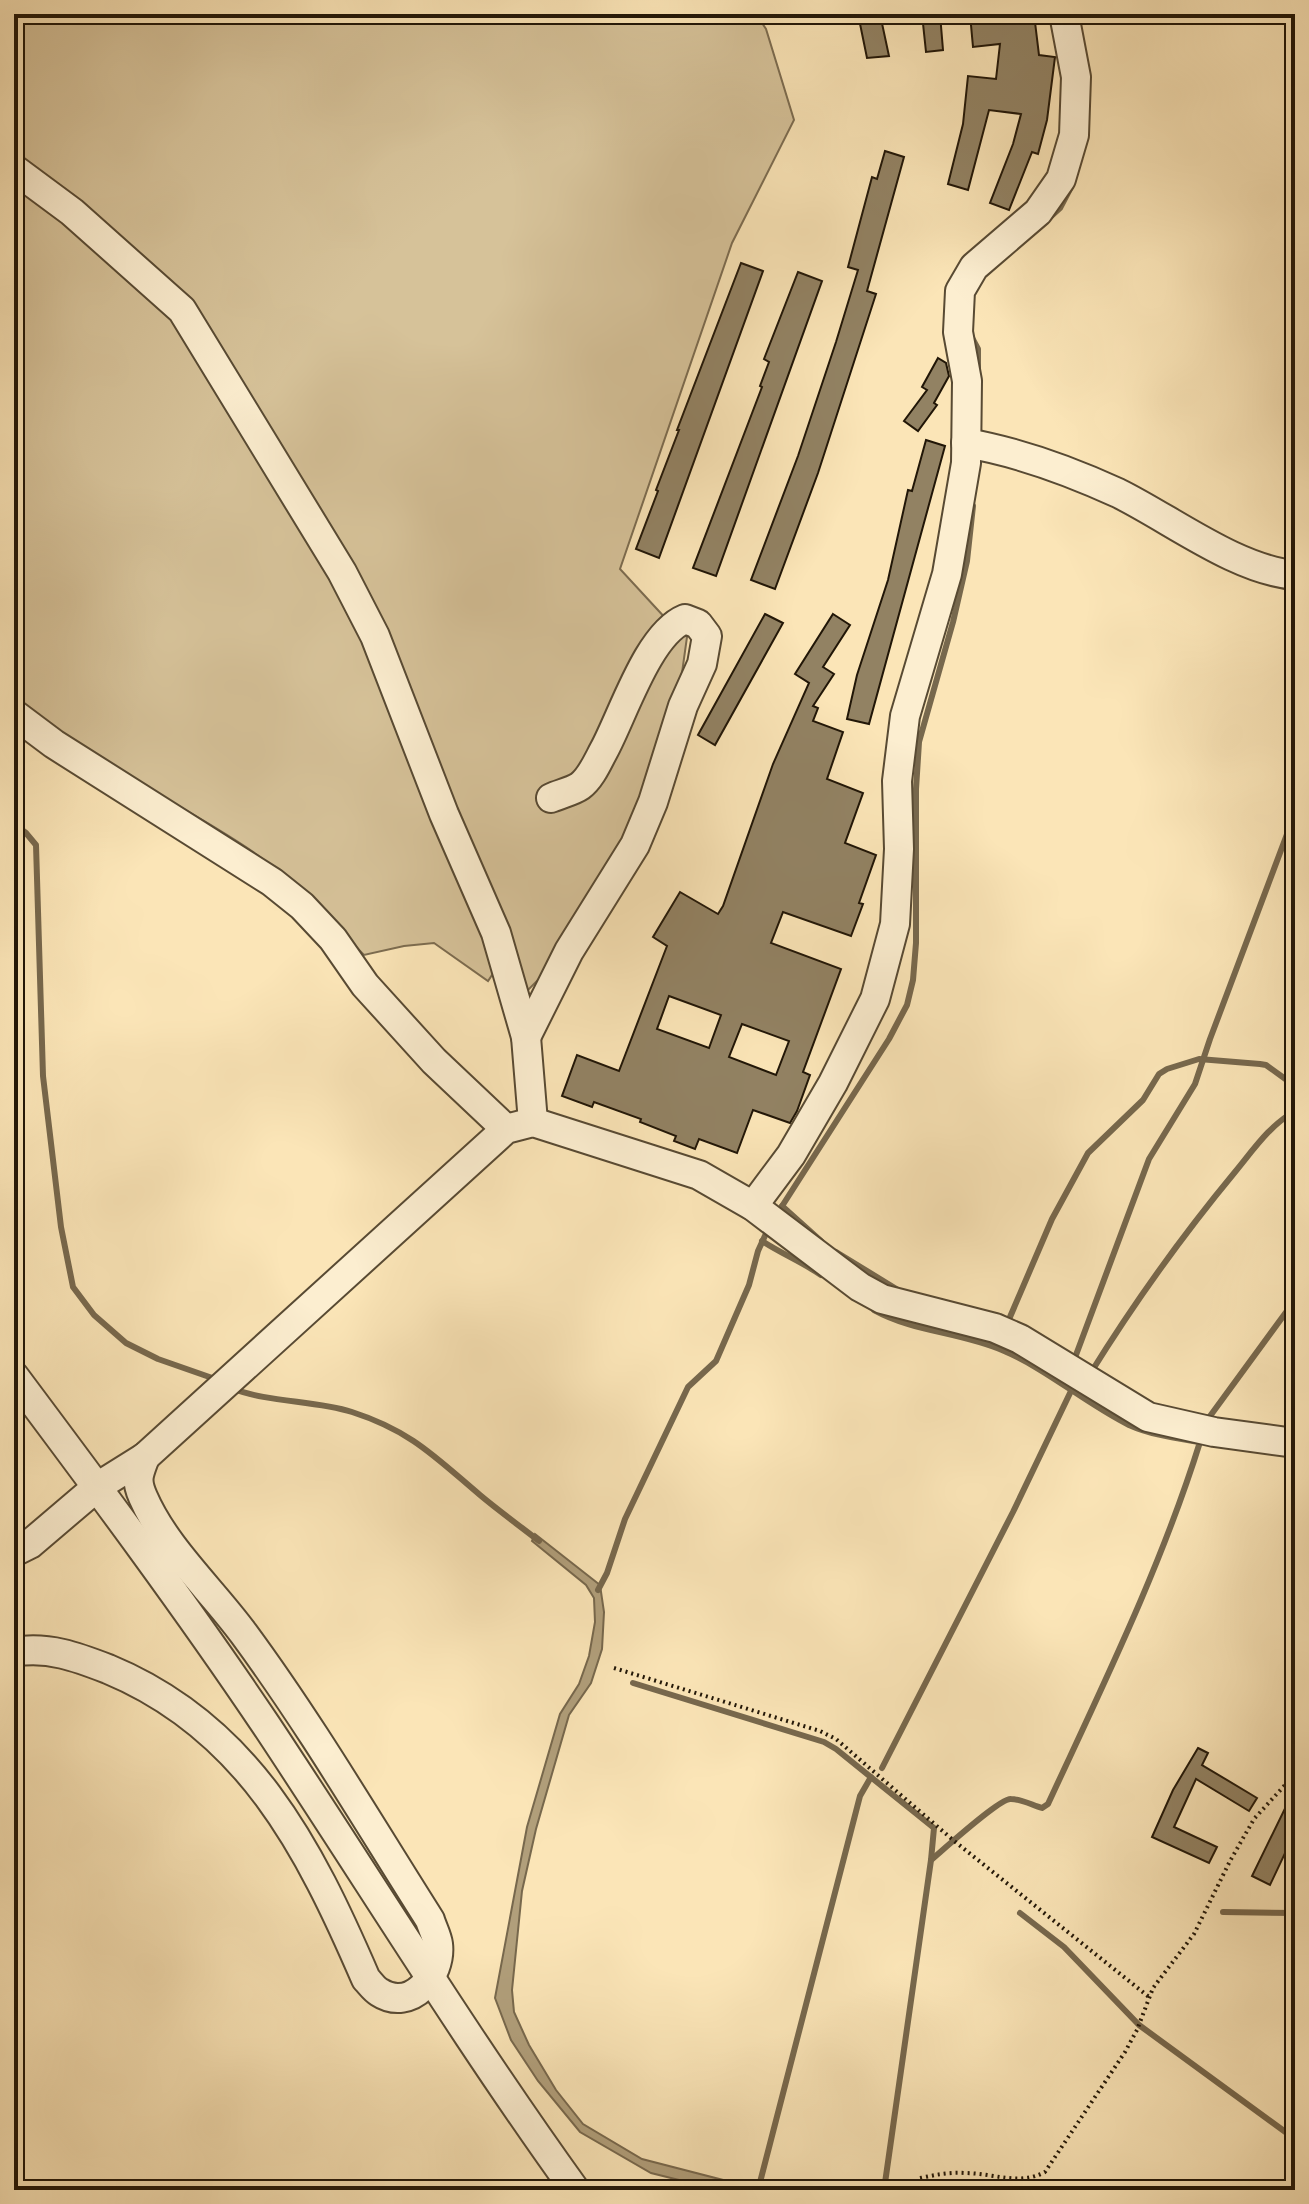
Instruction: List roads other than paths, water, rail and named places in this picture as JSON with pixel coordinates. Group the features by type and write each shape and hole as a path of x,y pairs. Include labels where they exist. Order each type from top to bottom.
{"street":[{"path":"765,1216 791,1155 833,1083 875,999 895,924 899,849 897,781 905,716 947,574 966,463 974,444 958,332 960,291 974,267 1038,212 1061,179 1074,135 1076,77 1064,14"},
{"path":"14,169 72,212 182,310 342,572 375,636 444,814 496,933 526,1037 533,1122"},
{"path":"974,444 1038,461 1105,488 1203,541 1271,572 1295,575"},
{"path":"526,1037 569,951 635,845 653,802 683,706 707,647 707,636 698,624 685,619 661,638 595,766 580,786 551,798"},
{"path":"14,714 54,744 272,882 302,906 333,939 365,985 434,1061 506,1129"},
{"path":"14,1552 30,1544 97,1487 145,1457 506,1129 533,1122 699,1175 765,1216 860,1287 882,1299 995,1328 1020,1339 1148,1417 1214,1432 1295,1443"},
{"path":"14,1376 97,1487 264,1724 430,1979 575,2190"},
{"path":"14,1652 33,1649 72,1654 131,1680 202,1724 244,1766 284,1815 315,1866 366,1979 380,1993 397,1998 416,1994 430,1979 436,1967 438,1945 430,1920 329,1759 244,1634 168,1538 151,1511 137,1479 145,1457"}],"waterway":[{"path":"1048,219 1060,208 1071,187"},
{"path":"971,336 978,349 978,371"},
{"path":"777,1214 889,1039 907,1005 916,943 919,742 967,561 973,506"},
{"path":"1073,1363 1149,1159 1195,1084 1295,813"},
{"path":"14,824 36,845 43,1076 61,1227 73,1287 94,1315 126,1343 158,1359 218,1380"},
{"path":"1007,1324 1052,1219 1088,1153 1143,1100 1159,1074 1199,1059 1260,1064 1295,1086"},
{"path":"1090,1374 1141,1296 1196,1221 1262,1138 1295,1111"},
{"path":"782,1206 821,1241"},
{"path":"598,1590 625,1519 688,1387 716,1361 749,1285 758,1251 769,1227"},
{"path":"762,1241 821,1275"},
{"path":"836,1252 898,1290"},
{"path":"1205,1423 1295,1300"},
{"path":"874,1310 905,1323 1002,1350 1129,1425 1155,1434 1200,1442 1168,1535 1048,1804 1042,1808 1019,1800 1005,1801 931,1860 884,2190"},
{"path":"231,1388 260,1396 337,1408 373,1419 407,1437 435,1457 539,1541"},
{"path":"882,1768 1071,1391"},
{"path":"633,1683 824,1742 836,1749 934,1828 931,1860"},
{"path":"758,2190 860,1796 871,1777"},
{"path":"1223,1912 1295,1913"},
{"path":"1020,1913 1064,1947 1139,2025 1295,2139"}]}
